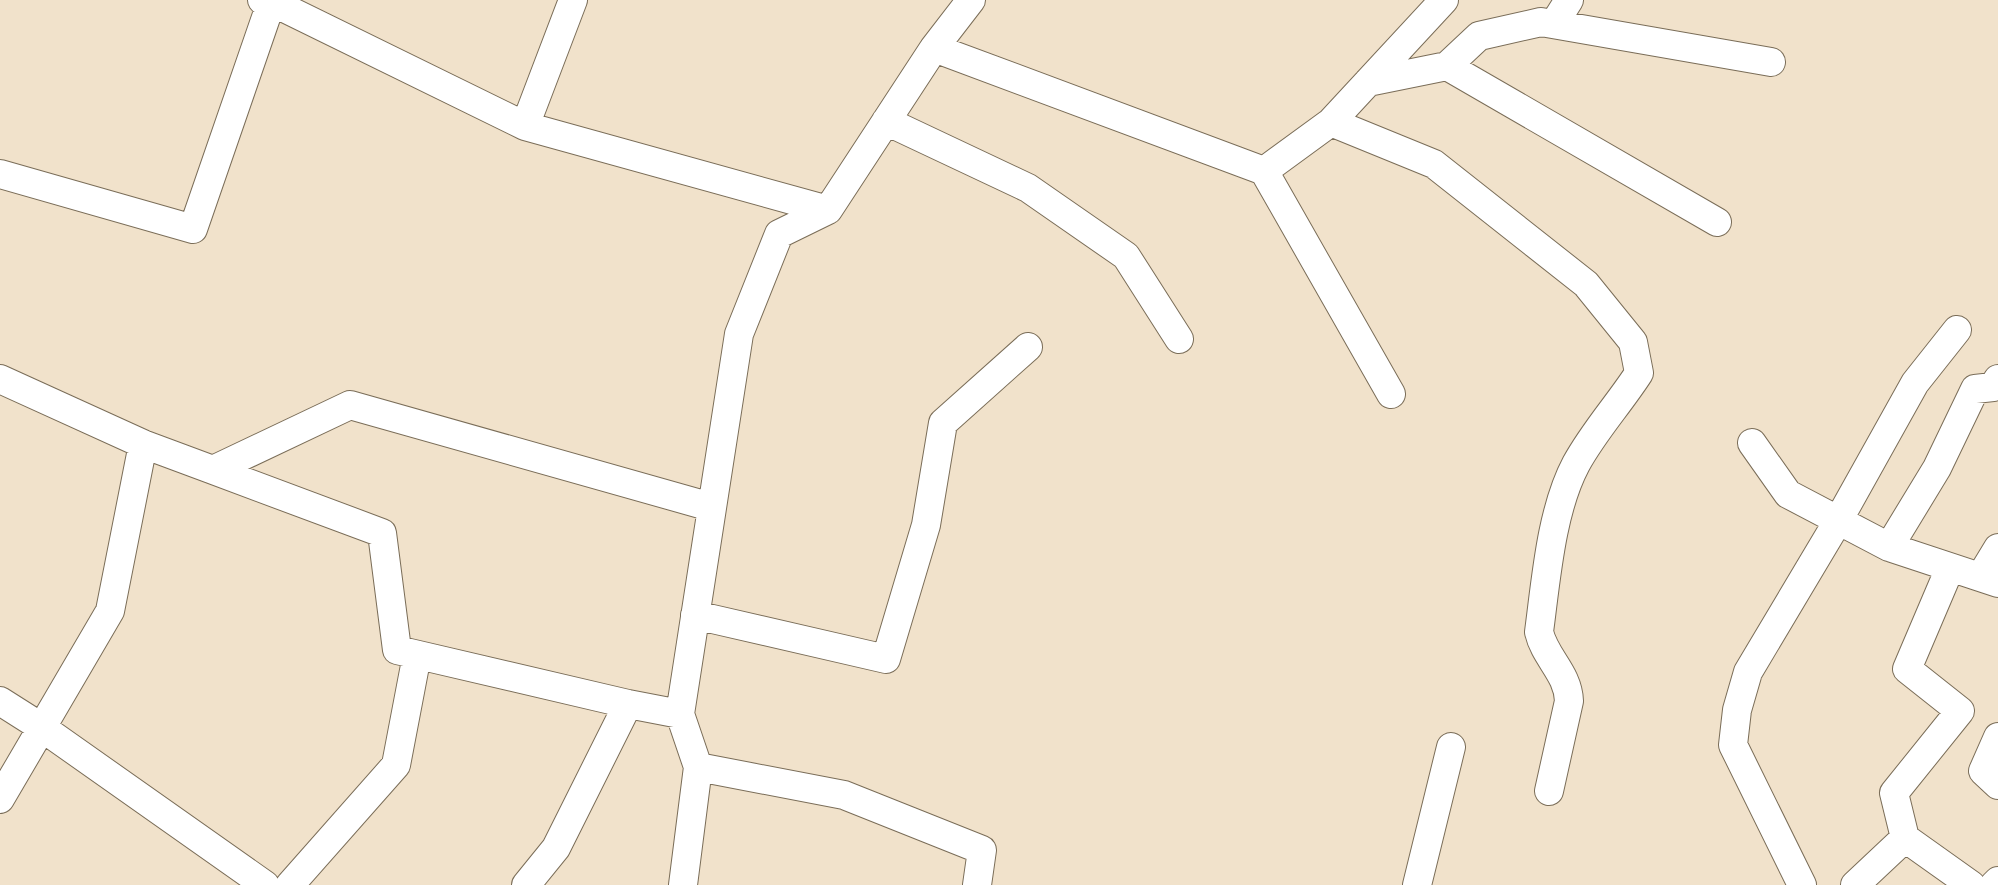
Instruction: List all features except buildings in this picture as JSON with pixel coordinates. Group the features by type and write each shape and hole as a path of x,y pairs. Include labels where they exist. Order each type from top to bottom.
{"street":[{"path":"525,126 573,0"},
{"path":"780,234 828,210 934,48 971,0"},
{"path":"1264,171 1331,122 1444,0"},
{"path":"1554,24 1569,0"},
{"path":"0,174 193,229 269,1 525,126 828,210"},
{"path":"1368,82 1447,66 1479,36 1541,22 1771,62"},
{"path":"934,48 1264,171 1391,394"},
{"path":"1447,66 1717,222"},
{"path":"886,121 1028,188 1126,256 1179,339"},
{"path":"1331,122 1434,164 1586,284 1633,342 1639,373 1626,393 1599,425 1575,466 1558,518 1539,632 1541,642 1569,687 1569,701 1549,791"},
{"path":"683,885 698,767 680,714 739,334 780,234 776,195"},
{"path":"1802,885 1733,745 1737,710 1748,672 1838,521 1915,383 1957,330"},
{"path":"695,615 886,660 926,525 943,423 1028,347"},
{"path":"1889,547 1937,468 1975,389 1993,387 1998,379"},
{"path":"0,380 143,444 382,533 396,650 628,704 680,714"},
{"path":"213,470 350,406 711,507"},
{"path":"1752,443 1788,494 1889,547 1950,568 1990,579 1998,548"},
{"path":"0,800 110,611 143,444"},
{"path":"1950,568 1907,669 1960,711 1894,793 1905,838 1971,885"},
{"path":"290,885 396,765 418,655"},
{"path":"0,701 41,727 265,885"},
{"path":"526,885 556,848 628,704"},
{"path":"1998,737 1983,771 1998,785"},
{"path":"1417,885 1451,747"},
{"path":"698,767 844,795 982,850 977,885"},
{"path":"1855,885 1905,838"},
{"path":"1994,885 1998,881"}]}
